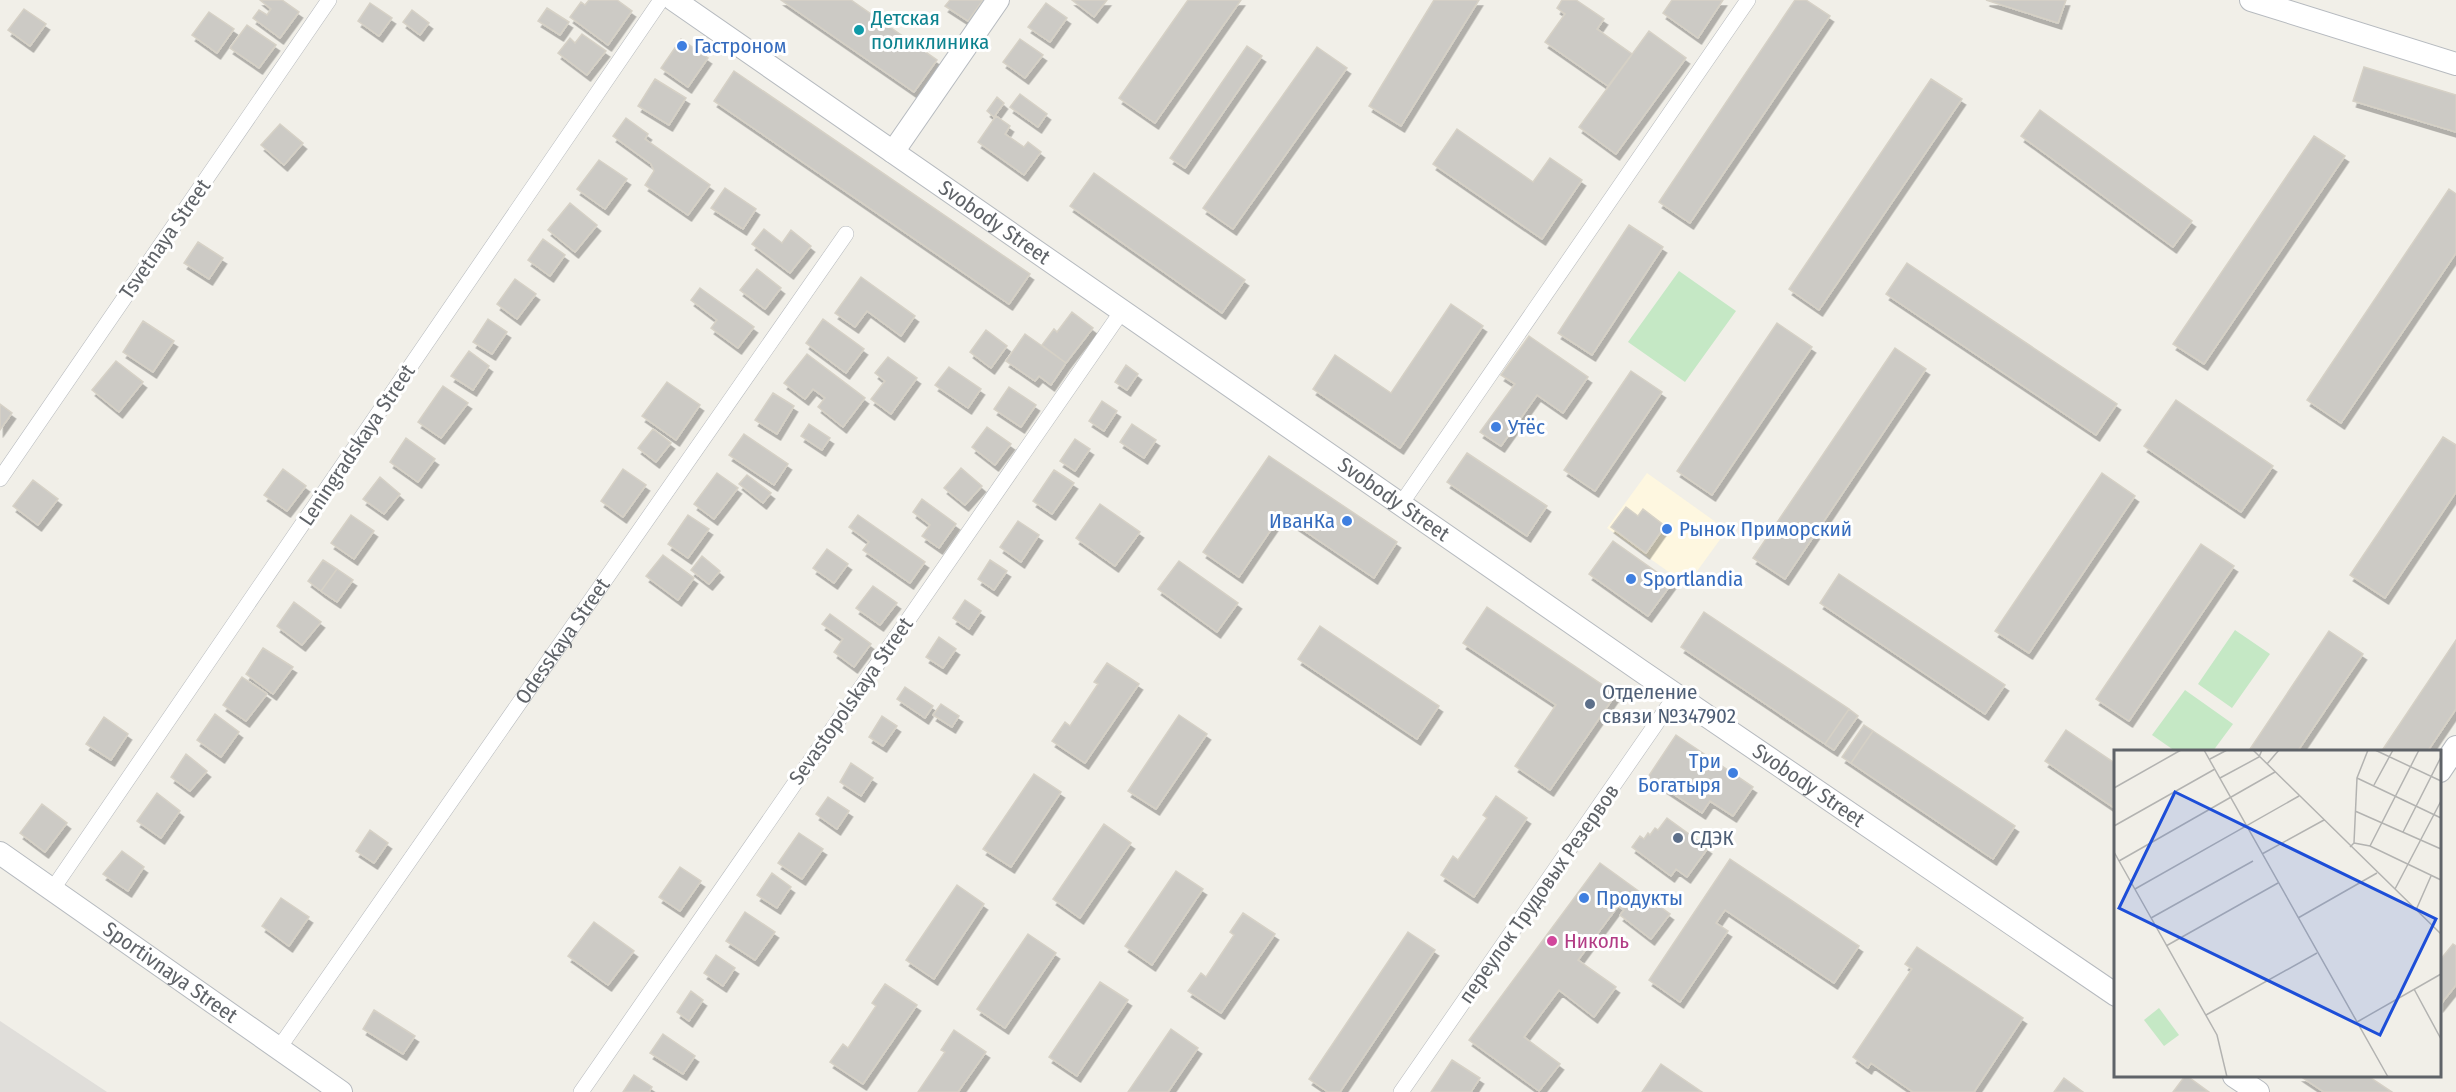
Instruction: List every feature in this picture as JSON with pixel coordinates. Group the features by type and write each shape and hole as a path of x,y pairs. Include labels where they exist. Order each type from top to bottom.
{"main road":[{"name":"Svobody Street","path":"674,0 1676,695 2114,994"},
{"path":"893,152 998,0"},
{"path":"2263,2 2456,64"},
{"path":"2441,768 2456,747"},
{"name":"Sportivnaya Street","path":"0,853 341,1092"},
{"path":"2236,1077 2258,1092"}],"street":[{"name":"Tsvetnaya Street","path":"0,479 329,0"},
{"name":"Leningradskaya Street","path":"52,890 662,0"},
{"path":"1401,504 1748,0"},
{"name":"Odesskaya Street","path":"279,1048 846,234"},
{"name":"Sevastopolskaya Street","path":"581,1092 1122,310"},
{"name":"переулок Трудовых Резервов","path":"1401,1092 1676,695"}],"shaded area":[{"name":"Рынок Приморский","path":"1647,473 1727,530 1687,585 1607,528"},
{"path":"0,1021 107,1092 0,1092"}],"green space":[{"path":"1679,271 1736,311 1685,382 1628,342"},
{"path":"2235,630 2270,654 2232,708 2198,684"},
{"path":"2185,690 2233,724 2214,750 2174,750 2152,735"}],"building":[{"path":"260,0 282,0 299,12 280,38 253,18 259,10 267,15 271,9"},
{"path":"589,0 617,0 632,11 608,45 570,17 581,2 585,5"},
{"name":"Детская поликлиника","path":"781,0 851,0 937,60 914,92"},
{"path":"950,0 983,0 968,21 945,6"},
{"path":"1072,0 1107,0 1094,17"},
{"path":"1188,0 1241,0 1155,123 1119,98"},
{"path":"1434,0 1479,0 1401,126 1369,106"},
{"path":"1562,0 1576,0 1604,19 1597,29 1632,54 1608,86 1545,42 1565,14 1557,8"},
{"path":"1672,0 1723,0 1698,38 1663,13"},
{"path":"1795,0 1806,0 1830,16 1690,223 1659,202"},
{"path":"1986,0 2066,0 2058,23"},
{"path":"370,3 392,18 379,36 358,21"},
{"path":"1046,3 1067,18 1050,42 1028,27"},
{"path":"547,8 569,22 560,35 538,21"},
{"path":"24,9 46,24 30,46 8,30"},
{"path":"412,10 429,23 420,35 403,22"},
{"path":"209,12 234,29 217,53 192,35"},
{"path":"247,25 276,45 259,68 230,48"},
{"path":"1649,31 1686,58 1616,154 1579,127"},
{"path":"582,34 606,51 587,75 558,53 570,38 575,43"},
{"path":"681,39 708,58 688,87 661,68"},
{"path":"1020,39 1043,55 1025,78 1003,62"},
{"path":"1247,46 1262,56 1185,168 1170,158"},
{"path":"1317,47 1347,68 1233,229 1203,208"},
{"path":"2364,67 2456,95 2456,132 2353,101"},
{"path":"734,71 1030,274 1009,304 714,101"},
{"path":"655,79 686,98 669,125 638,106"},
{"path":"1931,79 1962,99 1819,310 1789,289"},
{"path":"1020,94 1047,114 1038,127 1010,107"},
{"path":"997,97 1004,103 994,117 987,111"},
{"path":"2040,110 2192,221 2173,247 2021,136"},
{"path":"996,116 1010,126 1005,134 1024,147 1028,142 1041,152 1024,175 978,142"},
{"path":"626,118 648,134 645,139 710,185 688,215 645,185 654,171 651,164 613,136"},
{"path":"280,124 303,143 284,165 261,145"},
{"path":"1457,129 1533,182 1550,158 1582,180 1542,239 1433,164"},
{"path":"2314,136 2345,156 2204,364 2173,344"},
{"path":"599,160 627,179 605,209 577,189"},
{"path":"1094,173 1245,280 1222,313 1070,206"},
{"path":"725,188 756,209 743,229 711,208"},
{"path":"2449,189 2456,194 2456,253 2341,423 2307,400"},
{"path":"570,203 597,225 575,252 548,230"},
{"path":"1629,225 1663,247 1592,355 1558,333"},
{"path":"764,229 782,243 791,230 811,246 790,273 752,244"},
{"path":"543,239 565,255 550,276 528,260"},
{"path":"198,242 223,258 209,279 184,263"},
{"path":"1907,263 2117,404 2096,435 1886,294"},
{"path":"757,269 781,288 765,309 740,290"},
{"path":"861,277 915,316 901,336 867,311 855,327 835,313"},
{"path":"515,279 536,294 517,319 497,304"},
{"path":"700,288 754,327 738,348 711,328 717,320 691,300"},
{"path":"1451,304 1483,326 1400,448 1313,389 1335,355 1391,393"},
{"path":"1072,312 1093,328 1066,363 1042,345 1054,329 1057,332"},
{"path":"488,319 507,332 492,354 473,342"},
{"path":"823,319 864,349 846,373 806,343"},
{"path":"143,321 174,341 153,372 123,352"},
{"path":"1777,323 1812,347 1712,495 1677,471"},
{"path":"986,330 1007,346 991,368 970,352"},
{"path":"1025,334 1066,363 1051,385 1039,376 1035,381 1006,361"},
{"path":"1529,336 1588,377 1563,413 1537,395 1501,446 1480,432 1515,384 1501,375"},
{"path":"1895,348 1926,369 1785,579 1753,558"},
{"path":"469,351 489,366 473,390 451,376"},
{"path":"807,354 865,398 843,427 818,407 825,398 813,389 805,399 784,383"},
{"path":"888,357 917,378 891,414 871,399 885,381 875,373"},
{"path":"116,361 143,382 119,412 92,390"},
{"path":"1126,365 1138,374 1127,390 1115,382"},
{"path":"949,367 981,389 968,408 935,385"},
{"path":"1631,371 1662,392 1595,491 1564,470"},
{"path":"667,382 700,405 676,440 642,416"},
{"path":"443,386 468,403 441,438 418,422"},
{"path":"1009,387 1036,405 1021,427 994,409"},
{"path":"773,393 794,406 777,434 755,420"},
{"path":"2176,400 2273,466 2241,512 2144,446"},
{"path":"1102,401 1117,411 1104,431 1089,421"},
{"path":"0,404 12,413 0,430"},
{"path":"809,424 830,438 822,450 801,436"},
{"path":"1132,424 1156,440 1144,458 1120,442"},
{"path":"987,427 1011,444 995,465 972,447"},
{"path":"653,429 671,443 656,462 638,448"},
{"path":"744,434 788,464 774,485 729,455"},
{"path":"2443,437 2456,445 2456,492 2385,598 2350,575"},
{"path":"406,438 435,459 418,482 390,462"},
{"path":"1075,439 1090,449 1075,471 1060,461"},
{"path":"1467,453 1547,506 1527,536 1447,482"},
{"path":"1269,456 1397,542 1374,578 1281,515 1239,577 1203,552"},
{"path":"961,468 982,486 965,505 944,488"},
{"path":"283,469 306,486 287,511 264,495"},
{"path":"623,469 646,485 623,517 601,501"},
{"path":"1054,470 1074,483 1052,514 1033,501"},
{"path":"717,473 738,488 714,519 694,504"},
{"path":"2102,473 2135,496 2029,653 1995,631"},
{"path":"747,475 771,493 763,503 739,484"},
{"path":"380,477 400,494 384,514 363,499"},
{"path":"33,480 58,499 38,525 13,506"},
{"path":"922,499 956,524 939,548 922,536 930,525 913,512"},
{"path":"1100,504 1140,532 1115,566 1076,538"},
{"path":"1626,507 1638,516 1643,509 1665,526 1646,553 1611,527"},
{"path":"351,515 374,531 354,559 331,543"},
{"path":"688,515 709,529 688,558 668,544"},
{"path":"858,515 925,562 910,583 863,550 869,542 849,527"},
{"path":"1018,521 1039,535 1021,562 1000,547"},
{"name":"Sportlandia","path":"1613,541 1672,583 1648,616 1589,574"},
{"path":"2201,544 2234,566 2129,721 2096,699"},
{"path":"827,549 848,564 834,583 813,568"},
{"path":"663,555 694,578 678,600 646,576"},
{"path":"702,556 720,571 709,584 691,570"},
{"path":"323,560 337,569 321,591 308,581"},
{"path":"990,560 1007,571 994,590 978,579"},
{"path":"1179,561 1238,603 1217,632 1158,589"},
{"path":"337,569 353,580 337,602 321,591"},
{"path":"1839,574 2005,685 1985,714 1820,603"},
{"path":"873,586 897,603 880,625 856,608"},
{"path":"965,600 981,611 969,629 953,618"},
{"path":"294,602 321,622 302,645 277,626"},
{"path":"1487,607 1616,694 1550,790 1515,766 1556,705 1463,643"},
{"path":"1704,612 1849,709 1825,744 1681,647"},
{"path":"830,614 871,644 854,667 834,652 843,639 822,624"},
{"path":"1320,626 1439,706 1417,739 1298,659"},
{"path":"2329,631 2363,654 2298,750 2249,750"},
{"path":"939,637 956,649 943,668 926,657"},
{"path":"2456,640 2456,709 2428,750 2382,750"},
{"path":"263,648 293,667 273,694 246,674"},
{"path":"1107,663 1139,684 1085,763 1052,741 1065,722 1070,726 1098,684 1094,682"},
{"path":"242,677 267,694 246,721 223,705"},
{"path":"905,687 933,706 925,718 897,699"},
{"path":"941,704 959,716 952,727 933,715"},
{"path":"1849,709 1858,716 1834,750 1825,744"},
{"path":"215,714 239,732 221,757 197,740"},
{"path":"1179,715 1207,734 1156,809 1128,791"},
{"path":"882,716 897,726 883,746 869,737"},
{"path":"104,717 128,734 111,760 86,744"},
{"path":"1864,725 1873,731 1851,763 1842,757"},
{"path":"2066,730 2114,763 2114,808 2045,761"},
{"path":"1873,731 2015,826 1993,859 1851,763"},
{"path":"1676,735 1753,787 1733,816 1710,801 1702,813 1648,777"},
{"path":"186,754 207,771 190,791 171,777"},
{"path":"851,763 873,778 861,796 840,782"},
{"path":"1034,774 1061,792 1011,867 983,849"},
{"path":"157,793 180,811 161,838 137,821"},
{"path":"1496,796 1527,818 1474,897 1441,875 1453,856 1458,860 1487,818 1483,815"},
{"path":"828,797 849,811 837,829 816,814"},
{"path":"42,804 67,823 45,852 20,833"},
{"path":"1667,818 1708,848 1687,877 1676,869 1671,876 1632,847 1640,836 1644,839 1655,828 1658,830"},
{"path":"1104,824 1131,843 1080,918 1053,899"},
{"path":"370,830 388,843 374,863 356,851"},
{"path":"799,833 823,849 802,879 778,863"},
{"path":"122,851 144,867 128,891 103,874"},
{"path":"1730,859 1859,946 1834,983 1725,910 1716,923 1728,931 1680,1002 1649,980"},
{"path":"1600,863 1670,914 1651,939 1620,915 1624,910 1618,906 1578,960 1616,987 1594,1017 1559,990 1524,1037 1560,1064 1539,1091 1469,1040"},
{"path":"680,867 701,881 680,911 659,897"},
{"path":"1176,871 1203,889 1152,965 1125,946"},
{"path":"772,873 791,887 777,908 757,895"},
{"path":"957,885 984,904 934,979 906,960"},
{"path":"281,898 309,917 289,946 262,926"},
{"path":"745,912 775,932 755,960 726,941"},
{"path":"1243,913 1275,934 1221,1013 1188,991 1201,973 1206,977 1234,935 1230,932"},
{"path":"594,922 634,951 608,985 568,956"},
{"path":"1408,932 1435,950 1340,1092 1328,1092 1309,1079"},
{"path":"1028,934 1056,953 1005,1028 977,1009"},
{"path":"2453,944 2456,946 2456,985 2441,1004 2441,959"},
{"path":"1917,947 2023,1018 1974,1092 1913,1092 1871,1063 1868,1068 1853,1057 1912,969 1905,964"},
{"path":"716,955 735,968 723,986 704,973"},
{"path":"1100,982 1128,1000 1077,1076 1049,1057"},
{"path":"885,984 917,1005 863,1084 830,1062 843,1044 848,1048 876,1006 872,1003"},
{"path":"691,991 703,1000 689,1021 677,1012"},
{"path":"374,1010 415,1036 403,1054 363,1029"},
{"path":"1171,1029 1198,1048 1168,1092 1128,1092"},
{"path":"954,1030 986,1052 958,1092 918,1092 945,1052 941,1050"},
{"path":"663,1034 695,1056 683,1074 650,1053"},
{"path":"1452,1060 1480,1078 1471,1092 1431,1092"},
{"path":"1661,1064 1702,1092 1642,1092"},
{"path":"634,1075 652,1087 649,1092 623,1092"},
{"path":"2184,1077 2188,1077 2209,1092 2173,1092"},
{"path":"2302,1077 2370,1077 2392,1092 2324,1092"},
{"path":"2064,1078 2083,1092 2054,1092"}],"place":[{"name":"Детская поликлиника","path":"859,30"},
{"name":"Гастроном","path":"682,46"},
{"name":"Утёс","path":"1496,427"},
{"name":"ИванКа","path":"1347,521"},
{"name":"Рынок Приморский","path":"1667,529"},
{"name":"Sportlandia","path":"1631,579"},
{"name":"Отделение связи №347902","path":"1590,704"},
{"name":"Три Богатыря","path":"1733,773"},
{"name":"СДЭК","path":"1678,838"},
{"name":"Продукты","path":"1584,898"},
{"name":"Николь","path":"1552,941"}]}
